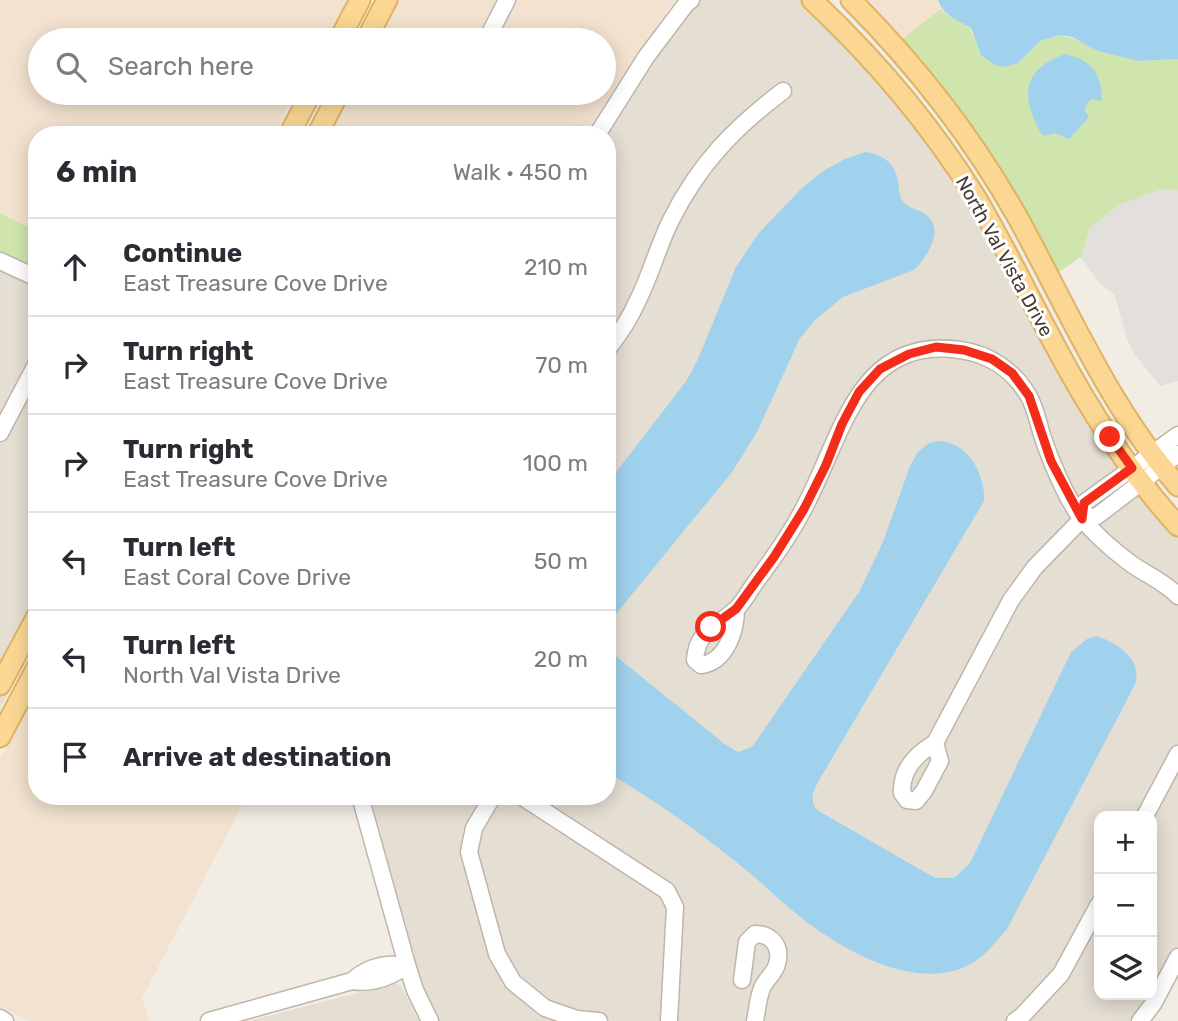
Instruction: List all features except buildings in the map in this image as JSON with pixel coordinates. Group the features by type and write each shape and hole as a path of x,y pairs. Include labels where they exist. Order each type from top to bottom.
{"main road":[{"path":"345,28 360,0"},
{"path":"372,28 387,0"},
{"name":"North Val Vista Drive","path":"812,0 897,89 946,153 981,207 1076,383 1137,475 1178,526"},
{"name":"North Val Vista Drive","path":"850,0 915,70 975,149 1017,217 1114,397 1165,457 1178,486"},
{"path":"294,126 305,105"},
{"path":"322,126 333,105"},
{"path":"0,685 28,632"},
{"path":"0,737 28,684"}],"street":[{"path":"493,28 507,0"},
{"path":"616,105 646,57 688,1"},
{"path":"616,337 639,300 672,218 696,177 725,140 783,91"},
{"path":"603,126 616,105"},
{"path":"0,261 28,274"},
{"path":"736,609 774,557 804,509 859,392 880,369 909,354 936,347 964,350 992,359 1012,373 1029,396 1051,461 1082,519 1129,562 1178,596"},
{"path":"0,433 28,380"},
{"path":"935,743 1011,600 1035,567 1082,519 1097,516 1137,475 1165,457 1178,435"},
{"path":"1148,811 1178,754"},
{"path":"363,805 407,965 430,1021"},
{"path":"488,805 474,828 469,852 497,954 513,982 545,1008 577,1019 599,1021"},
{"path":"535,805 667,891 675,907 669,1021"},
{"path":"1015,1021 1060,974 1094,913"},
{"path":"742,980 747,942 755,934 766,934 778,947 778,963 762,987 755,1021"},
{"path":"1140,1021 1153,1004 1178,957"},
{"path":"209,1021 352,981 365,983 394,974 407,965"},
{"path":"0,1018 5,1021"}],"shaded area":[{"path":"0,0 349,0 333,28 28,28 28,105 288,105 280,126 28,126 28,227 0,213"},
{"path":"399,0 675,0 616,86 616,28 384,28"},
{"path":"691,0 812,0 913,107 1059,353 1178,526 1178,957 1157,992 1157,811 1094,811 1094,1000 1152,1000 1140,1021 430,1021 363,805 616,805 616,126 603,126"},
{"path":"865,0 938,0 941,9 902,39"},
{"path":"344,105 604,105 591,126 333,126"},
{"path":"1163,189 1178,190 1178,381 1160,386 1133,352 1115,295 1099,283 1081,257 1090,228 1118,205"},
{"path":"0,213 28,227 28,655 0,709"},
{"path":"28,706 28,805 242,805 142,998 149,1021 29,1021 0,1006 0,759"},
{"path":"396,983 401,986 419,1021 249,1021"}],"green space":[{"path":"941,9 970,28 981,55 1018,63 1040,41 1060,35 1084,42 1098,51 1140,61 1178,59 1178,190 1163,189 1118,205 1090,228 1081,257 1056,274 984,144 902,39"},
{"path":"0,213 28,227 28,265 0,252"}],"water":[{"path":"938,0 1178,0 1178,59 1140,61 1098,51 1072,37 1060,35 1040,41 1018,63 1004,67 995,65 981,55 971,28 947,14"},
{"path":"1065,54 1089,64 1102,91 1102,101 1091,99 1087,103 1085,111 1089,117 1069,139 1055,133 1043,136 1028,98 1032,77 1039,68"},
{"path":"865,152 876,154 889,162 895,170 903,202 928,216 932,222 934,237 928,252 914,270 843,297 815,320 800,338 756,434 732,472 616,614 616,472 687,380 736,267 758,234 802,188 823,171"},
{"path":"929,443 949,443 967,454 982,481 984,501 819,781 813,797 817,810 935,878 954,878 969,864 974,855 1071,652 1087,639 1096,636 1125,652 1136,672 1129,696 1007,929 975,962 948,972 926,974 882,964 860,955 820,931 696,831 616,778 616,656 726,745 738,752 752,747 859,592 883,542 910,466 918,452"}],"route":[{"path":"711,627 736,609 774,557 804,509 859,392 880,369 909,354 936,347 964,350 992,359 1012,373 1029,396 1051,461 1082,519 1084,503 1132,468 1110,437"}]}
